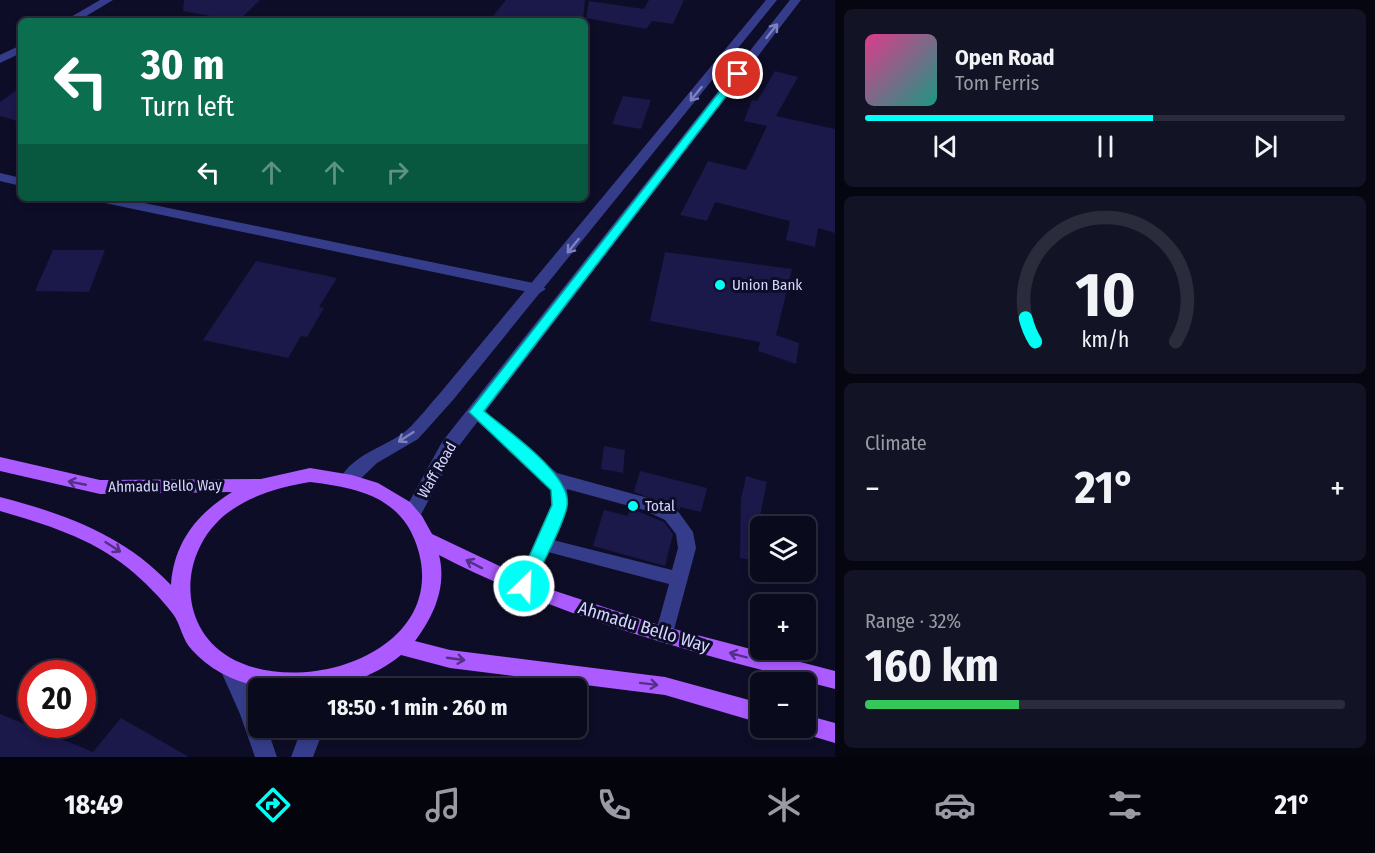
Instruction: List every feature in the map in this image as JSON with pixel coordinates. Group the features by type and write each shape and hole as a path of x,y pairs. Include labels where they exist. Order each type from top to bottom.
{"main road":[{"name":"Ahmadu Bello Way","path":"0,464 100,487 261,485"},
{"path":"0,504 67,524 101,539 130,558 181,609 198,643 230,669 273,683 321,683 366,668 399,646 424,612 433,575 427,540 411,515 385,493 349,479 310,475 261,485 231,500 205,522 187,549 179,578 181,609"},
{"name":"Ahmadu Bello Way","path":"427,540 555,600 664,635 835,680"},
{"path":"399,646 450,658 665,686 750,710"},
{"path":"816,728 835,733"}],"street":[{"path":"75,18 108,0"},
{"path":"349,479 371,458 412,435 538,288 772,0"},
{"name":"Waff Road","path":"411,515 448,447 796,0"},
{"path":"0,60 18,50"},
{"path":"0,177 18,181"},
{"path":"115,201 538,288"},
{"path":"350,678 366,668"},
{"path":"230,669 252,712 266,757"},
{"path":"302,757 309,738"}],"lane":[{"path":"476,412 552,478 559,489 560,505 524,586"},
{"path":"552,478 648,505 671,515 684,532 687,548 664,635"},
{"path":"543,544 679,579"}],"building":[{"path":"184,0 260,0 241,18 222,18 183,11"},
{"path":"506,0 585,0 583,18 491,18"},
{"path":"649,0 684,0 673,24 652,21 646,29 586,18 589,1 644,9"},
{"path":"775,71 798,77 776,116 835,129 835,233 818,228 815,247 786,240 790,221 715,202 707,221 680,215 708,161 746,170 767,126 744,121 752,100 757,101"},
{"path":"18,89 18,121 0,116 0,102"},
{"path":"623,96 651,100 641,129 612,124"},
{"path":"53,250 105,250 89,292 35,291"},
{"path":"665,252 792,269 776,335 799,343 796,364 758,351 760,342 650,321"},
{"path":"256,261 337,278 319,307 324,308 307,337 301,336 288,358 203,340"},
{"path":"604,446 625,450 623,473 601,469"},
{"path":"640,471 707,488 701,512 680,507 680,510 634,492"},
{"path":"746,476 767,482 760,516 750,516 750,560 740,558 741,499"},
{"path":"630,508 664,522 673,534 665,566 593,546 604,510 628,516"},
{"path":"0,714 18,721 18,738 59,738 93,752 121,718 189,757 0,757"}],"place":[{"name":"Union Bank","path":"720,285"},
{"name":"Total","path":"633,506"}],"route":[{"path":"524,586 560,505 559,489 552,478 476,412 738,74"}]}
